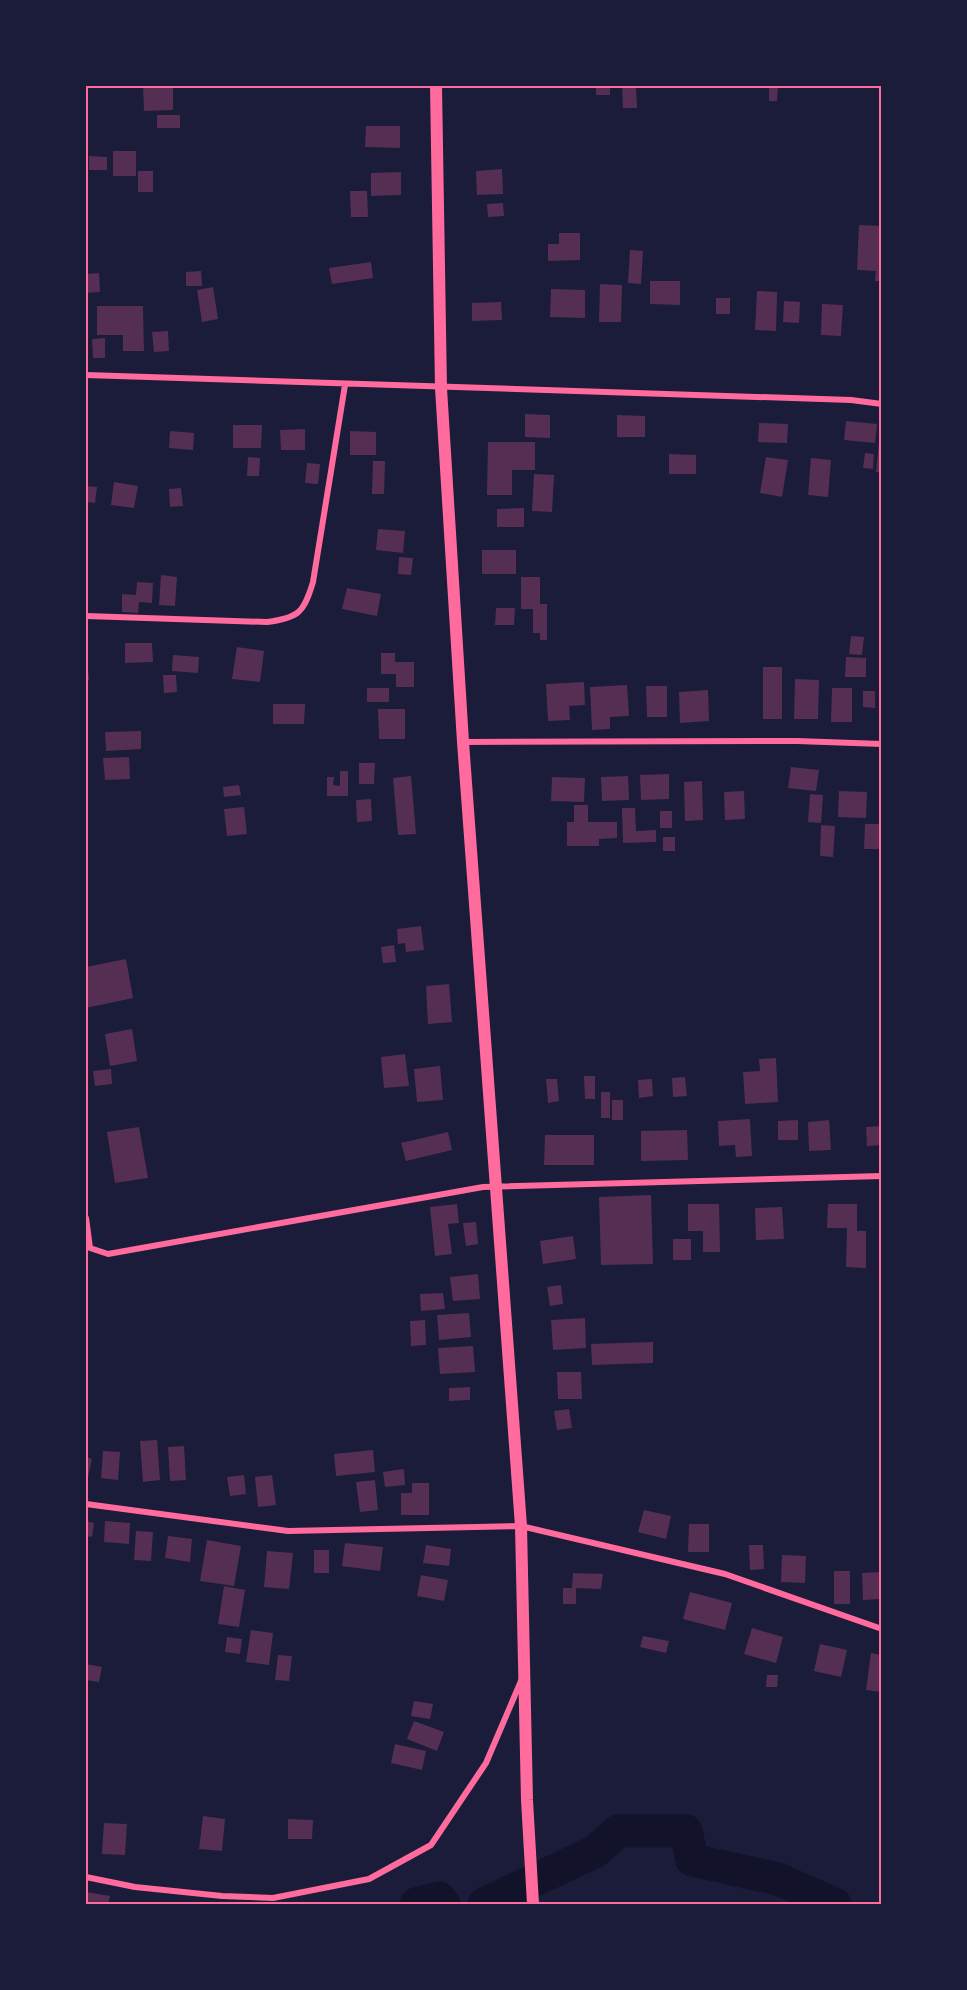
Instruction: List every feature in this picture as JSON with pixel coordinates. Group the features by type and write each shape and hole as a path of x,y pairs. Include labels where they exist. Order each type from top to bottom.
{"main road":[{"path":"436,86 441,388 463,742 521,1526 527,1800 533,1905"}],"street":[{"path":"86,375 839,400 882,404"},
{"path":"86,616 267,621 289,619 305,607 313,582 345,385"},
{"path":"463,742 796,741 882,744"},
{"path":"86,1218 90,1248 108,1254 495,1187 882,1176"},
{"path":"86,1504 288,1532 521,1526 725,1574 882,1629"},
{"path":"86,1877 179,1892 273,1898 369,1879 431,1845 486,1763 524,1674"}],"building":[{"path":"143,86 173,86 173,110 144,111"},
{"path":"596,86 610,86 610,95 596,95"},
{"path":"622,86 636,86 637,108 623,108"},
{"path":"769,86 778,86 777,101 769,101"},
{"path":"157,115 180,115 180,128 157,128"},
{"path":"366,126 400,126 400,148 365,147"},
{"path":"113,151 136,151 136,176 113,176"},
{"path":"89,156 107,157 107,170 89,170"},
{"path":"502,169 503,194 477,195 476,171"},
{"path":"138,171 153,171 153,192 138,192"},
{"path":"401,172 401,195 371,196 371,173"},
{"path":"350,191 367,191 368,217 351,217"},
{"path":"503,203 504,216 488,217 487,204"},
{"path":"859,225 882,226 882,281 875,281 876,271 857,270"},
{"path":"559,233 580,233 580,260 548,261 548,244 559,244"},
{"path":"630,250 643,251 641,284 628,283"},
{"path":"371,262 373,278 332,284 329,268"},
{"path":"201,271 202,286 186,286 186,272"},
{"path":"99,273 100,292 86,293 86,274"},
{"path":"650,281 680,281 680,305 650,304"},
{"path":"600,284 622,285 621,322 599,322"},
{"path":"213,287 218,319 202,322 197,290"},
{"path":"551,289 585,290 585,318 550,317"},
{"path":"757,291 777,292 776,331 755,330"},
{"path":"716,298 730,298 730,314 716,314"},
{"path":"784,301 800,302 799,323 783,322"},
{"path":"501,302 502,320 472,321 472,303"},
{"path":"822,304 843,305 841,336 821,335"},
{"path":"97,306 143,306 144,351 123,351 123,335 97,335"},
{"path":"168,331 169,351 154,352 152,332"},
{"path":"105,338 105,358 93,358 92,339"},
{"path":"525,414 550,415 550,438 525,437"},
{"path":"617,415 645,416 645,437 617,437"},
{"path":"846,421 877,424 875,443 844,440"},
{"path":"759,423 788,424 787,443 758,442"},
{"path":"233,425 262,425 261,448 233,448"},
{"path":"305,429 305,450 281,450 280,430"},
{"path":"170,431 194,433 193,450 169,448"},
{"path":"350,431 376,432 376,455 350,455"},
{"path":"488,442 535,442 535,470 512,470 512,495 487,495"},
{"path":"879,442 882,443 882,473 876,472"},
{"path":"865,453 874,454 873,469 863,468"},
{"path":"669,454 696,455 696,474 669,474"},
{"path":"248,457 260,458 259,476 247,476"},
{"path":"766,457 788,460 782,497 760,493"},
{"path":"811,458 831,460 828,497 808,495"},
{"path":"373,461 385,461 384,494 372,494"},
{"path":"307,463 320,464 318,484 305,483"},
{"path":"534,474 554,475 552,512 532,511"},
{"path":"114,482 138,486 134,508 111,505"},
{"path":"86,486 97,487 95,503 86,502"},
{"path":"181,488 183,506 170,507 169,489"},
{"path":"524,508 524,527 497,527 497,509"},
{"path":"378,529 405,531 403,553 376,550"},
{"path":"482,550 516,550 516,574 482,574"},
{"path":"399,557 413,558 411,575 398,574"},
{"path":"161,575 177,577 175,606 159,605"},
{"path":"521,577 540,577 540,604 547,604 547,640 540,640 540,633 533,633 533,609 521,609"},
{"path":"137,582 153,583 152,603 139,602 138,613 122,612 122,594 136,595"},
{"path":"347,588 381,594 377,616 342,609"},
{"path":"496,608 515,608 514,625 495,625"},
{"path":"851,636 864,637 862,655 849,654"},
{"path":"125,643 152,643 153,662 125,663"},
{"path":"86,646 89,680 86,680"},
{"path":"237,647 264,651 260,682 232,679"},
{"path":"381,653 395,653 395,662 414,662 414,687 396,687 396,674 381,674"},
{"path":"173,655 199,657 198,673 172,671"},
{"path":"846,657 866,658 866,677 845,677"},
{"path":"763,667 782,667 782,719 763,719"},
{"path":"163,675 176,675 177,692 164,693"},
{"path":"795,679 819,680 818,719 794,719"},
{"path":"584,682 585,705 569,706 570,720 548,721 546,684"},
{"path":"627,685 629,716 610,717 610,729 592,730 590,687"},
{"path":"646,686 667,686 667,717 647,717"},
{"path":"367,688 389,688 389,702 367,702"},
{"path":"832,688 852,688 852,722 831,722"},
{"path":"708,690 709,721 680,723 679,692"},
{"path":"863,691 875,691 875,708 863,707"},
{"path":"273,704 305,704 304,724 273,724"},
{"path":"378,709 405,709 405,739 379,739"},
{"path":"141,731 141,749 106,751 105,732"},
{"path":"129,757 130,779 105,780 103,758"},
{"path":"359,763 375,763 374,784 359,784"},
{"path":"791,767 819,770 816,791 788,788"},
{"path":"340,771 348,771 348,796 327,796 327,777 334,777 333,785 340,786"},
{"path":"669,774 669,799 641,800 640,775"},
{"path":"411,776 416,834 398,835 393,778"},
{"path":"628,776 629,800 602,801 601,777"},
{"path":"552,777 585,778 584,802 551,801"},
{"path":"702,781 703,820 685,821 684,782"},
{"path":"239,785 241,795 224,797 223,787"},
{"path":"744,791 745,819 725,820 724,792"},
{"path":"839,791 867,792 866,818 838,817"},
{"path":"810,794 823,795 821,823 808,822"},
{"path":"371,799 372,821 357,822 356,800"},
{"path":"574,805 588,805 588,822 617,822 617,838 599,839 599,846 567,846 567,822 574,822"},
{"path":"244,807 247,834 227,836 224,809"},
{"path":"622,808 635,808 636,831 656,830 656,842 623,843"},
{"path":"660,811 672,811 672,828 660,828"},
{"path":"865,824 879,824 879,849 864,849"},
{"path":"821,825 835,826 833,857 820,856"},
{"path":"663,837 675,837 675,851 663,851"},
{"path":"421,926 424,950 406,952 405,943 398,944 397,929"},
{"path":"394,945 396,962 383,963 381,947"},
{"path":"126,959 133,998 86,1008 86,967"},
{"path":"449,984 452,1022 428,1024 426,986"},
{"path":"132,1029 137,1061 110,1066 105,1034"},
{"path":"405,1054 409,1086 384,1088 381,1057"},
{"path":"776,1058 778,1102 745,1104 743,1072 760,1071 759,1059"},
{"path":"440,1066 443,1100 417,1102 414,1069"},
{"path":"111,1069 112,1084 95,1086 93,1071"},
{"path":"584,1076 595,1076 595,1099 585,1099"},
{"path":"685,1077 687,1096 673,1097 672,1078"},
{"path":"546,1079 557,1079 559,1101 548,1103"},
{"path":"652,1079 653,1096 639,1098 638,1080"},
{"path":"601,1092 610,1092 610,1118 601,1118"},
{"path":"612,1100 623,1100 623,1120 612,1120"},
{"path":"750,1119 752,1156 736,1157 735,1145 719,1146 718,1121"},
{"path":"798,1120 798,1140 778,1140 778,1121"},
{"path":"829,1120 831,1150 809,1151 808,1122"},
{"path":"882,1126 882,1145 867,1146 866,1127"},
{"path":"139,1127 148,1178 115,1183 107,1132"},
{"path":"687,1130 688,1160 641,1161 641,1131"},
{"path":"448,1132 452,1150 406,1161 401,1143"},
{"path":"545,1135 594,1135 594,1165 544,1165"},
{"path":"651,1195 653,1264 601,1265 599,1197"},
{"path":"457,1204 459,1223 448,1224 452,1254 435,1256 430,1207"},
{"path":"688,1204 719,1204 720,1252 703,1252 703,1231 688,1231"},
{"path":"828,1204 857,1204 857,1231 866,1231 866,1268 846,1267 847,1228 827,1228"},
{"path":"782,1207 784,1239 756,1240 755,1208"},
{"path":"476,1222 478,1244 466,1246 463,1223"},
{"path":"573,1236 576,1259 543,1264 540,1241"},
{"path":"673,1239 691,1239 691,1260 673,1260"},
{"path":"478,1274 480,1299 453,1301 450,1277"},
{"path":"561,1285 563,1304 550,1306 547,1287"},
{"path":"443,1293 445,1309 421,1311 420,1294"},
{"path":"469,1313 471,1337 439,1340 437,1315"},
{"path":"585,1318 586,1348 553,1350 551,1320"},
{"path":"425,1320 426,1345 411,1346 410,1321"},
{"path":"653,1342 653,1363 592,1365 591,1344"},
{"path":"473,1346 475,1372 440,1374 438,1348"},
{"path":"557,1372 581,1372 582,1399 558,1399"},
{"path":"470,1387 470,1400 449,1401 449,1388"},
{"path":"569,1409 572,1428 557,1430 554,1411"},
{"path":"157,1440 160,1480 143,1482 140,1441"},
{"path":"184,1446 186,1480 170,1481 168,1447"},
{"path":"373,1450 375,1472 336,1476 334,1454"},
{"path":"103,1451 120,1452 118,1480 101,1478"},
{"path":"86,1457 92,1459 88,1477 86,1477"},
{"path":"404,1469 405,1485 385,1487 383,1472"},
{"path":"244,1475 246,1494 230,1496 227,1477"},
{"path":"272,1475 276,1505 258,1507 255,1477"},
{"path":"375,1480 378,1510 360,1512 356,1482"},
{"path":"412,1483 429,1483 429,1515 401,1515 401,1493 412,1493"},
{"path":"644,1510 671,1516 666,1539 638,1532"},
{"path":"86,1521 94,1523 92,1537 86,1536"},
{"path":"105,1521 130,1523 129,1544 104,1542"},
{"path":"689,1524 709,1524 709,1552 688,1552"},
{"path":"136,1531 153,1532 151,1561 134,1560"},
{"path":"168,1536 192,1539 190,1562 165,1558"},
{"path":"207,1540 241,1546 234,1586 200,1581"},
{"path":"345,1543 383,1547 380,1571 342,1566"},
{"path":"426,1545 451,1549 449,1566 423,1563"},
{"path":"749,1545 763,1545 764,1569 750,1570"},
{"path":"314,1550 329,1550 329,1573 314,1573"},
{"path":"267,1551 293,1553 289,1589 264,1587"},
{"path":"782,1555 806,1556 805,1583 781,1582"},
{"path":"834,1571 850,1571 850,1604 834,1604"},
{"path":"879,1572 880,1599 863,1600 862,1573"},
{"path":"573,1573 603,1574 601,1589 576,1588 576,1604 563,1604 563,1588 572,1588"},
{"path":"421,1575 448,1580 444,1601 417,1596"},
{"path":"224,1586 245,1590 239,1627 218,1624"},
{"path":"690,1592 732,1603 725,1630 683,1619"},
{"path":"752,1628 783,1637 776,1663 744,1654"},
{"path":"251,1630 273,1633 269,1665 246,1662"},
{"path":"643,1636 669,1641 666,1653 640,1647"},
{"path":"227,1637 242,1639 240,1654 225,1652"},
{"path":"820,1644 847,1650 841,1677 814,1671"},
{"path":"871,1653 882,1655 882,1692 866,1690"},
{"path":"278,1655 292,1656 289,1681 275,1680"},
{"path":"86,1664 102,1667 99,1682 86,1680"},
{"path":"767,1675 778,1675 777,1687 766,1687"},
{"path":"414,1701 433,1704 430,1719 411,1716"},
{"path":"414,1721 444,1732 437,1751 407,1739"},
{"path":"395,1744 426,1751 422,1770 391,1763"},
{"path":"203,1816 225,1819 222,1851 199,1849"},
{"path":"288,1819 313,1820 312,1839 288,1839"},
{"path":"104,1823 127,1824 125,1855 102,1854"},
{"path":"86,1892 110,1896 108,1904 86,1904"}],"waterway":[{"path":"484,1904 596,1851 618,1831 686,1831 692,1860 778,1879 835,1904"},
{"path":"416,1904 439,1898 444,1904"}]}
